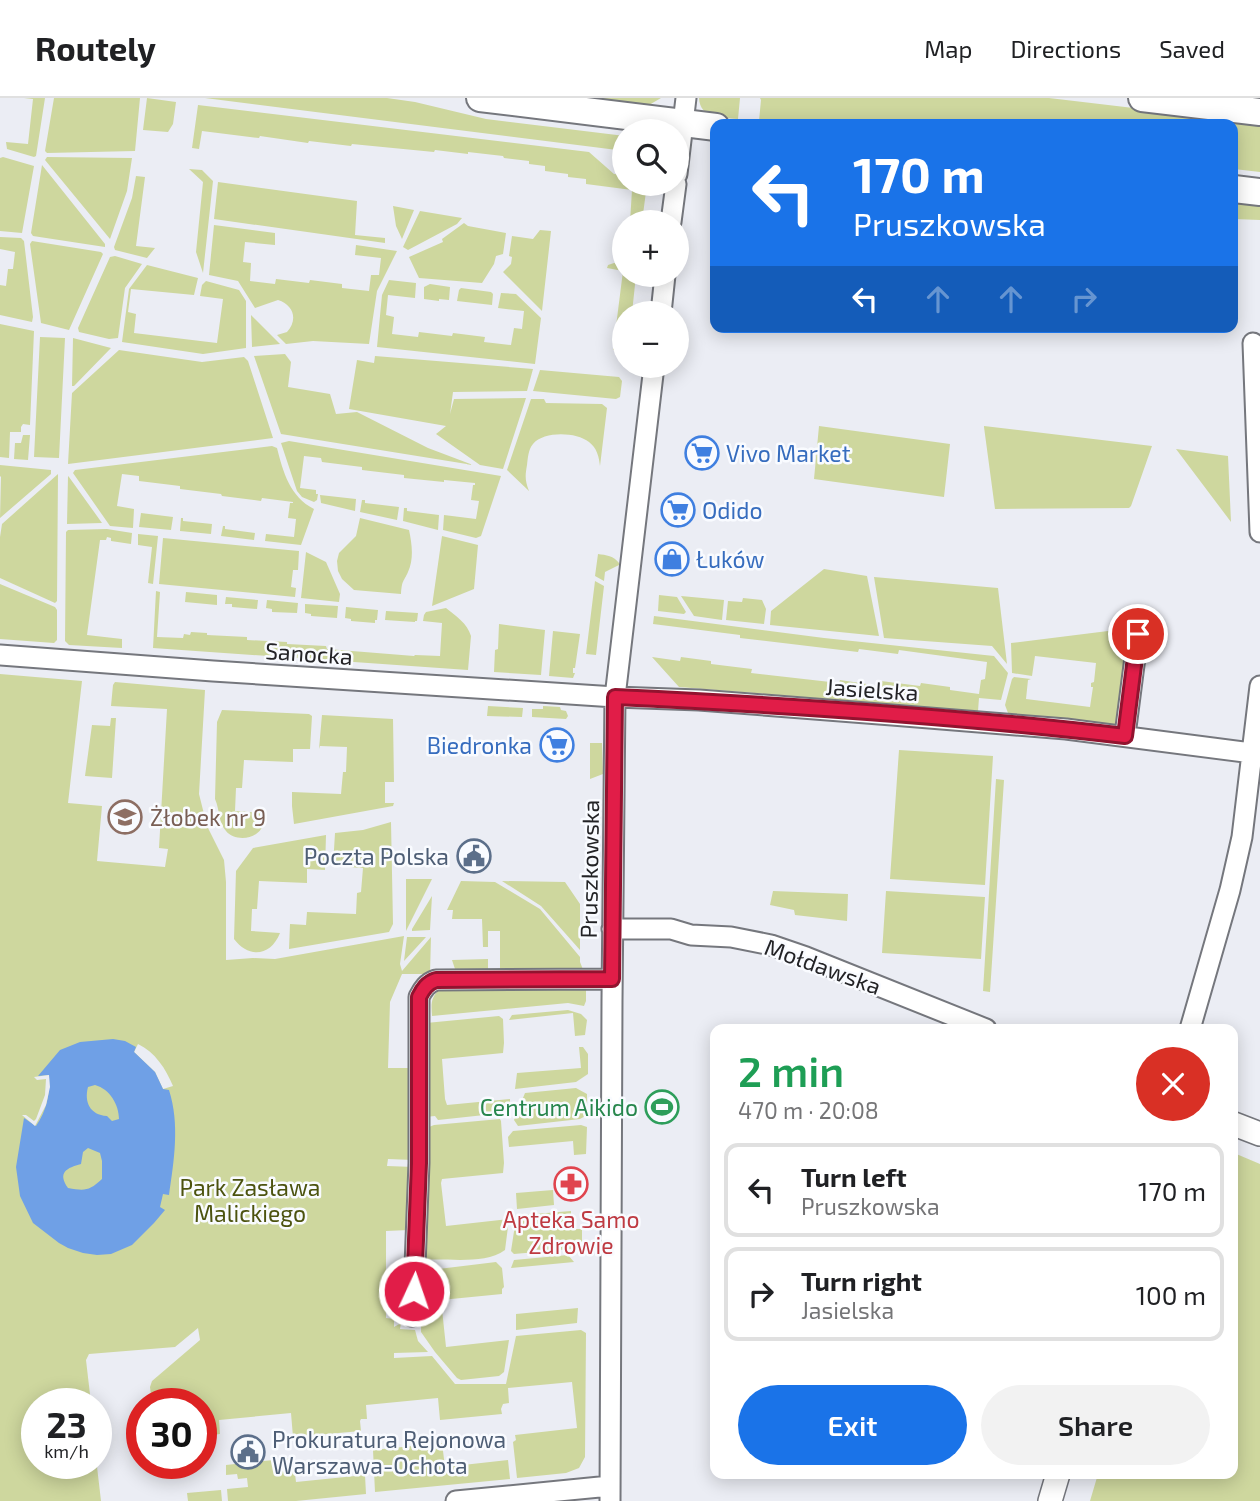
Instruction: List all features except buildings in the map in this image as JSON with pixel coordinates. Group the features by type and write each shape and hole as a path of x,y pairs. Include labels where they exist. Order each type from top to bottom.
{"main road":[{"path":"481,98 684,110 710,124"},
{"path":"1142,98 1260,112"},
{"path":"1238,189 1260,192"}],"street":[{"path":"1252,343 1260,532"},
{"name":"Pruszkowska","path":"610,1494 615,697 653,378"},
{"path":"1125,736 1138,634"},
{"name":"Sanocka","path":"0,656 615,697"},
{"path":"1191,1024 1230,890 1242,837 1256,753 1260,686"},
{"name":"Jasielska","path":"615,697 699,700 1066,729 1256,753"},
{"name":"Mołdawska","path":"612,929 671,929 691,935 731,937 771,945 974,1024"},
{"path":"412,1316 419,1163 419,997 422,989 436,980 612,979"},
{"path":"1238,1126 1260,1134"},
{"path":"1050,1501 1057,1479"},
{"path":"456,1501 610,1494"}],"green space":[{"path":"24,98 45,98 34,157 7,149 6,142 28,144 33,99"},
{"path":"54,98 140,98 135,151 47,153 45,151"},
{"path":"147,98 176,102 173,124 168,132 143,130"},
{"path":"205,98 387,98 486,119 612,134 612,149"},
{"path":"573,98 661,98 649,105 639,106"},
{"path":"699,98 740,98 738,119 712,116 703,110"},
{"path":"760,98 1049,98 1226,119 759,119"},
{"path":"198,105 589,152 612,172 612,187 586,184 586,179 545,171 545,166 529,164 529,161 468,152 308,143 202,131 199,149 192,148"},
{"path":"1238,120 1260,123 1260,172 1238,169"},
{"path":"47,157 132,158 127,191 110,239 45,160"},
{"path":"0,158 34,166 22,233 0,231"},
{"path":"42,165 105,247 33,236 31,233"},
{"path":"189,169 202,170 213,181 203,273 196,252 203,182"},
{"path":"136,176 145,177 136,246 155,248 147,258 115,250 114,247 132,198"},
{"path":"218,182 357,201 355,235 385,238 385,243 214,219"},
{"path":"632,196 645,196 644,210 631,210"},
{"path":"1238,200 1260,203 1260,220 1238,219"},
{"path":"393,206 414,210 402,239 396,226"},
{"path":"420,211 462,218 457,224 408,250 403,247"},
{"path":"464,223 506,233 503,254 496,256 482,283 419,278 409,257 443,242 442,239"},
{"path":"214,225 275,233 275,245 245,242 243,262 251,263 250,281 275,284 276,279 309,283 310,280 369,291 371,275 379,275 381,258 355,255 356,245 397,251 377,291 369,344 313,341 286,344 277,335 287,332 292,323 293,313 288,305 278,300 255,308 238,281 209,275"},
{"path":"540,230 551,231 542,311 503,272 511,264 512,257 509,256 512,236 533,239"},
{"path":"0,237 21,238 24,241 32,322 0,315 0,285 6,286 8,269 13,269 15,252 0,249"},
{"path":"32,241 103,254 69,330 41,323 30,244"},
{"path":"110,257 142,264 125,288 118,338 109,339 79,332 78,328"},
{"path":"147,265 198,278 194,295 131,289 128,312 136,314 134,333 217,343 223,299 200,296 202,285 206,281 239,290 246,301 246,348 203,354 122,342 129,289"},
{"path":"389,280 416,283 415,298 388,295 386,315 394,317 392,334 418,337 419,332 452,336 453,333 485,337 484,342 511,345 514,328 522,329 524,311 498,308 501,293 516,294 541,318 535,364 377,347 382,295"},
{"path":"430,284 450,287 449,300 424,299 424,287"},
{"path":"621,287 635,287 633,301 619,301"},
{"path":"461,288 491,292 492,305 457,301"},
{"path":"251,315 280,344 252,347"},
{"path":"0,324 34,331 30,425 23,424 21,432 10,432 9,458 0,457"},
{"path":"40,337 65,338 59,458 34,457"},
{"path":"73,338 111,348 72,386"},
{"path":"119,350 202,362 244,357 248,361 273,438 68,464 72,393"},
{"path":"285,354 291,362 288,387 330,394 336,414 357,412 428,448 473,465 281,434 254,356"},
{"path":"375,356 533,369 527,391 453,392 450,414 454,399 526,398 503,469 480,465 436,434 446,426 349,409 357,360 374,363"},
{"path":"540,370 612,376 622,381 620,397 616,399 533,391"},
{"path":"531,399 544,399 546,403 602,404 607,408 600,466 597,453 589,442 576,436 560,434 545,437 531,446 526,475 529,491 507,470"},
{"path":"819,426 950,444 944,497 814,479"},
{"path":"984,426 1152,446 1129,508 995,509"},
{"path":"23,435 30,435 28,460 14,459 15,443 21,443"},
{"path":"289,441 501,476 481,536 476,538 443,530 444,515 476,519 479,501 471,500 475,483 404,478 404,475 362,470 362,467 322,462 321,458 304,456 300,488 316,490 317,500 314,502 302,497 297,491 281,443"},
{"path":"272,446 277,448 293,491 314,509 301,545 265,541 266,534 294,537 296,519 288,518 290,503 293,502 222,496 180,489 180,486 139,481 139,476 122,474 117,506 134,509 133,528 110,526 73,473 75,470"},
{"path":"1176,449 1228,456 1231,522"},
{"path":"0,465 51,470 51,474 0,518 1,477"},
{"path":"58,474 55,603 0,578 0,537 2,524"},
{"path":"69,477 102,523 67,524"},
{"path":"320,495 356,499 355,511 321,503"},
{"path":"362,500 365,500 365,503 399,507 397,520 360,512"},
{"path":"404,508 407,508 407,511 439,515 438,530 403,521"},
{"path":"141,513 173,517 171,530 139,527"},
{"path":"181,518 183,521 212,524 211,534 180,531"},
{"path":"360,518 409,530 411,562 401,594 354,590 342,579 338,571 339,553 356,536"},
{"path":"223,526 225,529 255,533 254,540 221,536"},
{"path":"107,529 132,533 131,544 111,541 111,538 107,537 106,540 100,540 87,635 122,639 122,648 69,645 65,641 66,532"},
{"path":"138,534 158,536 153,584 148,583 152,547 138,545"},
{"path":"442,536 478,545 474,589 432,606"},
{"path":"163,538 299,551 298,570 293,570 291,587 296,588 295,597 159,584"},
{"path":"306,552 326,562 340,594 339,602 301,598"},
{"path":"598,554 612,557 619,563 605,572 604,581 595,576"},
{"path":"824,569 867,576 879,636 770,625 771,611"},
{"path":"874,577 998,588 1007,664 992,646 884,638"},
{"path":"595,581 604,586 596,655 586,654"},
{"path":"0,584 55,607 57,640 54,643 0,639"},
{"path":"156,591 160,592 157,637 183,638 184,634 190,635 191,632 207,633 247,637 247,640 326,646 327,649 414,656 440,656 442,623 423,621 426,612 446,608 464,624 471,636 468,670 153,648"},
{"path":"186,592 217,595 217,605 185,602"},
{"path":"659,595 677,597 686,612 658,611"},
{"path":"681,596 724,600 722,620 694,616"},
{"path":"226,597 258,600 257,609 232,607 232,604 225,604"},
{"path":"743,598 762,600 766,609 764,624 726,620 728,601 742,602"},
{"path":"267,600 298,603 297,613 272,612 272,609 266,608"},
{"path":"305,604 338,606 337,618 311,616 305,613"},
{"path":"346,607 378,610 377,620 375,623 351,621 345,618"},
{"path":"386,611 418,613 417,621 385,620"},
{"path":"654,616 994,656 1008,673 1001,700 979,698 978,711 679,687 652,657 711,661 711,664 752,669 751,673 839,683 840,680 880,686 881,681 920,686 921,683 979,694 981,680 985,679 987,662 899,650 898,654 859,649 858,652 740,638 740,635 653,624"},
{"path":"499,624 545,630 541,675 494,672"},
{"path":"553,631 580,634 573,678 549,676"},
{"path":"1108,631 1130,635 1120,718 1116,726 1008,713 1005,705 1014,677 1031,679 1028,680 1026,699 1090,707 1093,687 1091,683 1094,682 1096,663 1035,656 1032,676 1012,673 1011,643"},
{"name":"Park Zasława Malickiego","path":"0,674 82,681 68,803 102,806 97,861 165,867 168,849 159,848 167,709 111,706 113,685 115,682 205,690 199,794 207,826 224,860 226,960 275,959 404,936 400,964 402,971 431,937 430,974 402,974 390,1002 388,1068 412,1068 414,1160 388,1159 387,1166 414,1167 409,1230 386,1231 386,1318 394,1319 394,1327 401,1323 400,1329 415,1330 418,1341 428,1352 394,1353 394,1358 432,1356 455,1384 506,1384 516,1336 581,1330 586,1333 585,1457 579,1468 566,1473 517,1478 513,1442 516,1440 515,1435 577,1428 572,1382 508,1388 509,1403 503,1404 502,1414 440,1420 438,1398 366,1405 367,1419 360,1421 361,1431 293,1437 291,1413 219,1420 220,1434 217,1434 217,1388 150,1388 152,1381 200,1340 198,1328 175,1347 89,1354 86,1360 89,1388 21,1388 21,1479 98,1479 101,1501 0,1501","holes":["138,1044 150,1052 167,1073 173,1086 163,1089 155,1072 134,1052"]},
{"path":"488,706 523,708 522,717 487,716"},
{"path":"543,706 560,707 568,716 566,719 532,717 532,709 543,709"},
{"path":"222,710 312,716 310,749 293,749 293,762 244,760 242,788 236,788 235,811 265,813 261,829 249,837 239,838 226,831 215,799 217,722"},
{"path":"322,715 393,719 394,782 385,782 385,803 394,803 393,806 294,824 292,792 341,794 343,772 346,772 347,747 320,746 319,749"},
{"path":"111,718 116,718 112,778 85,776 92,725 110,726"},
{"path":"590,743 602,743 603,774 590,779"},
{"path":"899,750 993,756 985,885 890,879"},
{"path":"996,779 1004,780 990,992 983,991"},
{"path":"391,822 393,924 389,932 289,949 290,924 306,925 307,912 356,914 357,893 361,892 363,868 333,866 335,833 363,830"},
{"path":"326,835 325,870 307,869 307,883 259,881 257,909 252,909 251,931 280,933 276,941 265,950 246,950 234,939 236,871 253,848"},
{"path":"406,879 432,879 406,931"},
{"path":"461,881 495,882 540,909 580,957 584,972 500,973 500,931 488,931 488,947 483,947 482,919 452,919 453,910 447,910"},
{"path":"502,881 565,882 580,904 580,950 541,906"},
{"path":"773,891 848,894 847,921 795,915 794,910 770,905"},
{"path":"886,891 985,897 981,959 882,953"},
{"path":"432,896 430,930 412,931 412,929"},
{"path":"407,937 426,937 404,961"},
{"path":"488,959 488,972 456,972 452,960"},
{"path":"586,987 584,1006 568,1003 432,1016 432,1001 440,989"},
{"path":"568,1010 581,1014 587,1020 585,1035 575,1036 573,1013 509,1020 512,1015"},
{"path":"499,1016 503,1019 503,1053 442,1059 445,1099 447,1105 510,1099 510,1107 503,1113 438,1120 435,1116 425,1117 426,1023"},
{"path":"579,1047 583,1047 588,1054 588,1074 576,1082 515,1089 517,1073 581,1068"},
{"path":"576,1088 587,1094 587,1115 580,1119 518,1126 514,1120 525,1093"},
{"path":"500,1119 503,1173 442,1179 441,1183 446,1226 509,1219 505,1250 487,1258 425,1260 424,1129 434,1125"},
{"path":"581,1125 587,1127 586,1154 574,1155 573,1141 509,1147 508,1137 513,1131"},
{"path":"1238,1155 1260,1164 1260,1501 1090,1501 1097,1479 1238,1479"},
{"path":"553,1190 554,1205 517,1209 516,1193"},
{"path":"571,1211 571,1229 582,1229 582,1248 514,1254 511,1251 515,1225 522,1215"},
{"path":"568,1255 574,1262 511,1268 514,1260"},
{"path":"496,1262 502,1268 502,1294 441,1300 446,1347 509,1340 504,1372 499,1376 461,1380 421,1332 422,1271"},
{"path":"578,1308 577,1323 516,1330 516,1314"},
{"path":"442,1443 445,1467 508,1460 510,1479 375,1492 373,1450"},
{"path":"293,1458 296,1482 365,1475 366,1494 296,1501 228,1501 227,1489 248,1487 247,1478 238,1479 237,1474 226,1475 226,1465"},
{"path":"221,1490 222,1501 188,1501 187,1493"}],"water":[{"path":"113,1039 136,1047 134,1052 155,1072 163,1089 169,1090 174,1116 175,1142 169,1195 163,1194 160,1207 165,1210 132,1245 111,1254 83,1253 59,1243 33,1223 20,1196 16,1167 24,1118 36,1126 43,1114 48,1095 49,1075 38,1076 60,1050 80,1042","holes":["95,1085 113,1098 119,1119 112,1121 92,1110 87,1098 88,1087","88,1148 100,1153 102,1179 86,1189 68,1188 63,1178 65,1171 81,1164 83,1152"]}],"pier":[{"path":"49,1075 50,1087 46,1105 35,1126 22,1115 34,1121 36,1119 45,1095 46,1079 37,1080 34,1077"}],"place":[{"name":"Vivo Market","path":"702,453"},
{"name":"Odido","path":"678,510"},
{"name":"Łuków","path":"672,559"},
{"name":"Biedronka","path":"557,745"},
{"name":"Żłobek nr 9","path":"125,817"},
{"name":"Poczta Polska","path":"474,856"},
{"name":"Centrum Aikido","path":"662,1107"},
{"name":"Apteka Samo Zdrowie","path":"571,1184"},
{"name":"Prokuratura Rejonowa Warszawa-Ochota","path":"248,1452"}],"route":[{"path":"414,1291 419,1163 419,997 422,989 436,980 612,979 615,697 699,700 1125,736 1138,634"}]}
